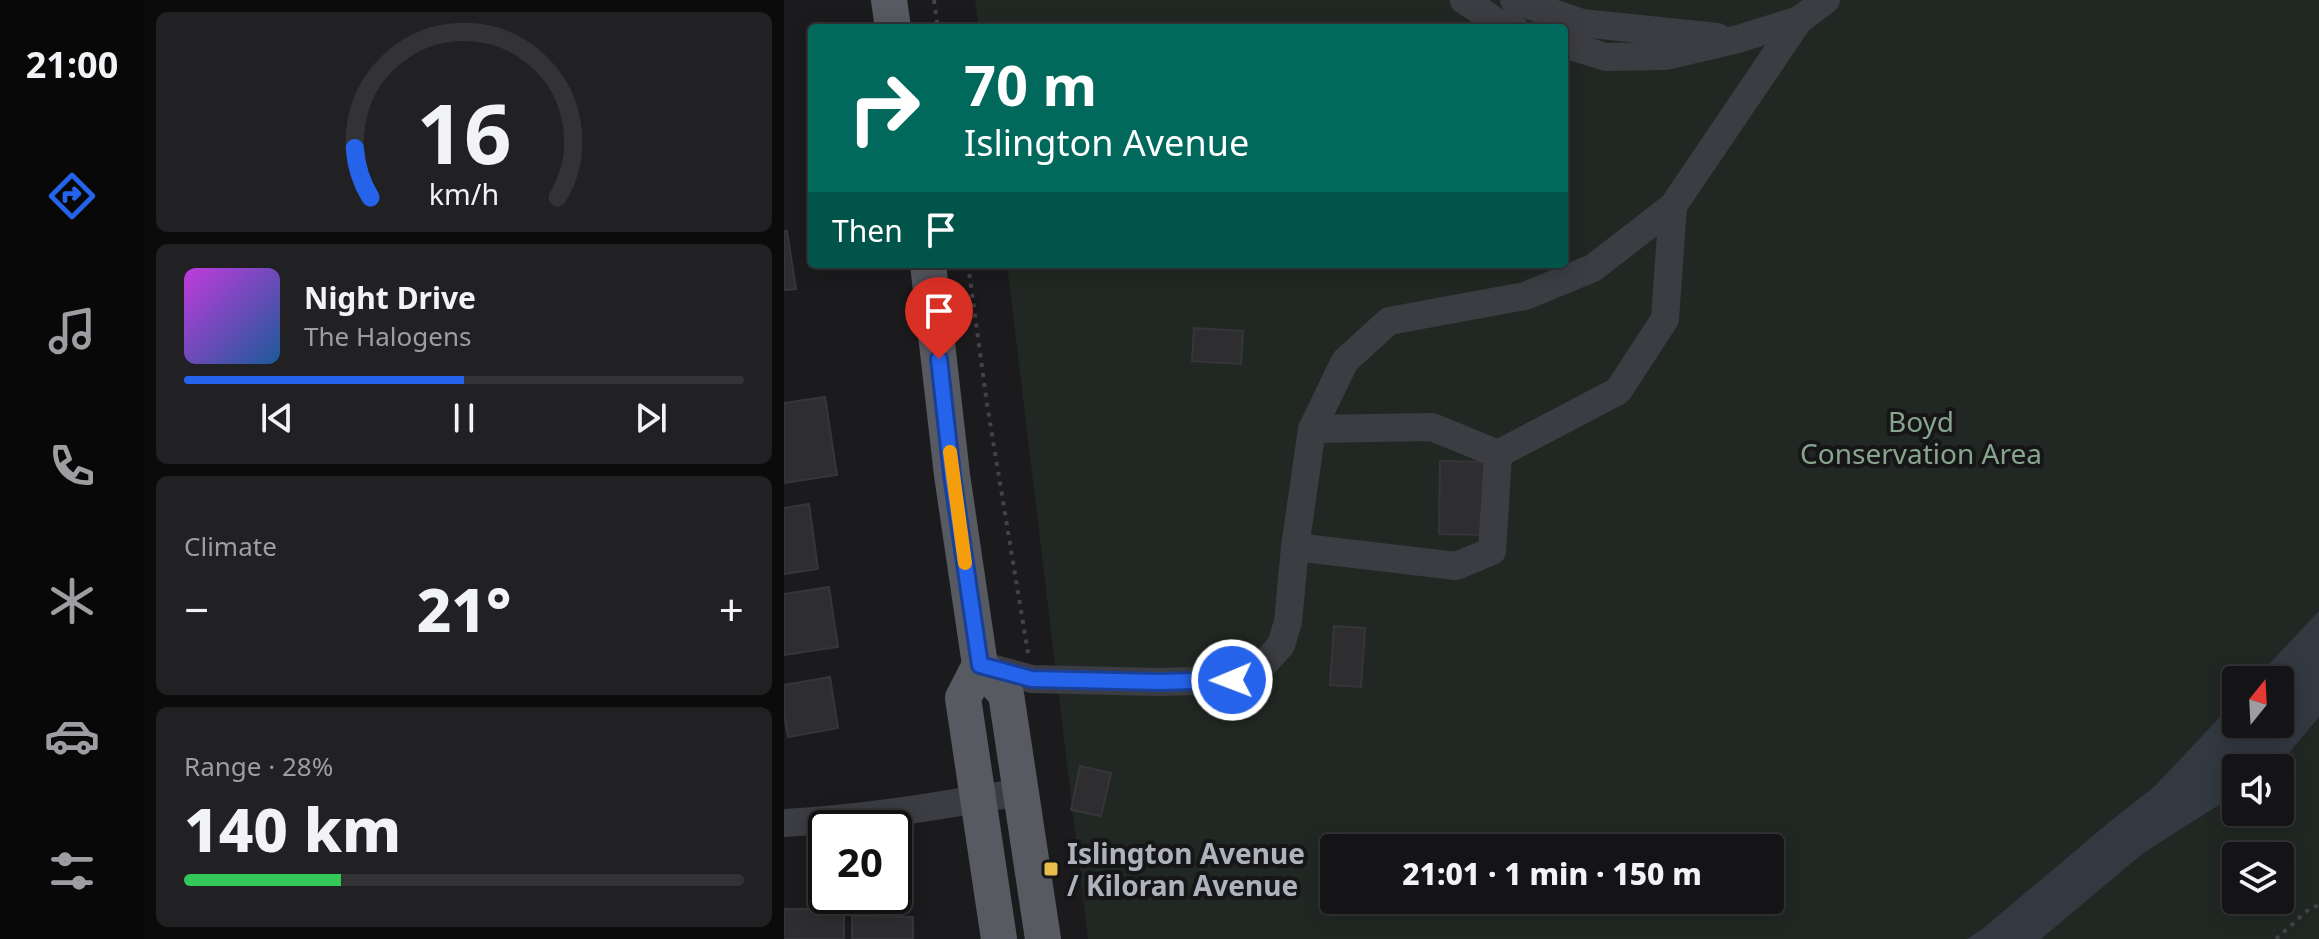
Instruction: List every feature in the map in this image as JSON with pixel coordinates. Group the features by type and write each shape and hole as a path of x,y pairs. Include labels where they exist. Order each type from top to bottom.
{"main road":[{"path":"889,0 892,24"},
{"path":"928,268 952,475 980,665 1006,694 1043,939"},
{"path":"980,665 963,698 999,939"}],"street":[{"path":"1464,0 1501,24"},
{"path":"1514,0 1582,23 1738,39"},
{"path":"1568,45 1606,57 1665,56 1738,39 1799,20 1826,0"},
{"path":"980,665 1032,679 1159,682 1232,680 1263,665 1281,645 1288,622 1312,429 1345,361 1389,321 1525,296 1593,268 1673,206 1799,20"},
{"path":"1312,429 1432,427 1498,454 1618,391 1665,319 1673,206"},
{"path":"1295,547 1456,566 1492,551 1498,454"},
{"path":"784,823 830,820 1021,792"}],"path":[{"path":"934,0 937,24"},
{"path":"969,268 987,404 1032,679"},
{"path":"2276,939 2309,909 2319,905"}],"green space":[{"name":"Boyd Conservation Area","path":"975,0 2319,0 2319,939 1088,939 1007,268 1568,268 1568,24 978,24"}],"shaded area":[{"path":"2319,611 2319,717 2288,754 2222,754 2222,803 2142,854 2041,939 1967,939 2155,786 2222,715 2222,738 2294,738 2294,666 2267,666"}],"building":[{"path":"784,231 787,231 796,289 784,290"},
{"path":"1194,328 1243,331 1241,364 1192,361"},
{"path":"825,397 837,475 784,483 784,403"},
{"path":"1440,461 1490,462 1489,535 1439,534"},
{"path":"809,504 818,569 784,574 784,508"},
{"path":"829,587 838,647 784,655 784,594"},
{"path":"1334,626 1365,628 1361,687 1330,685"},
{"path":"830,677 838,728 788,737 784,685"},
{"path":"1080,766 1111,773 1101,816 1071,810"},
{"path":"784,909 808,909 808,914 844,914 844,939 784,939"},
{"path":"852,916 913,917 913,939 852,939"}],"slow traffic":[{"path":"950,452 965,563"}],"place":[{"name":"Islington Avenue / Kiloran Avenue","path":"1051,869"}],"route":[{"path":"939,359 952,475 980,665 1032,679 1232,680"}]}
